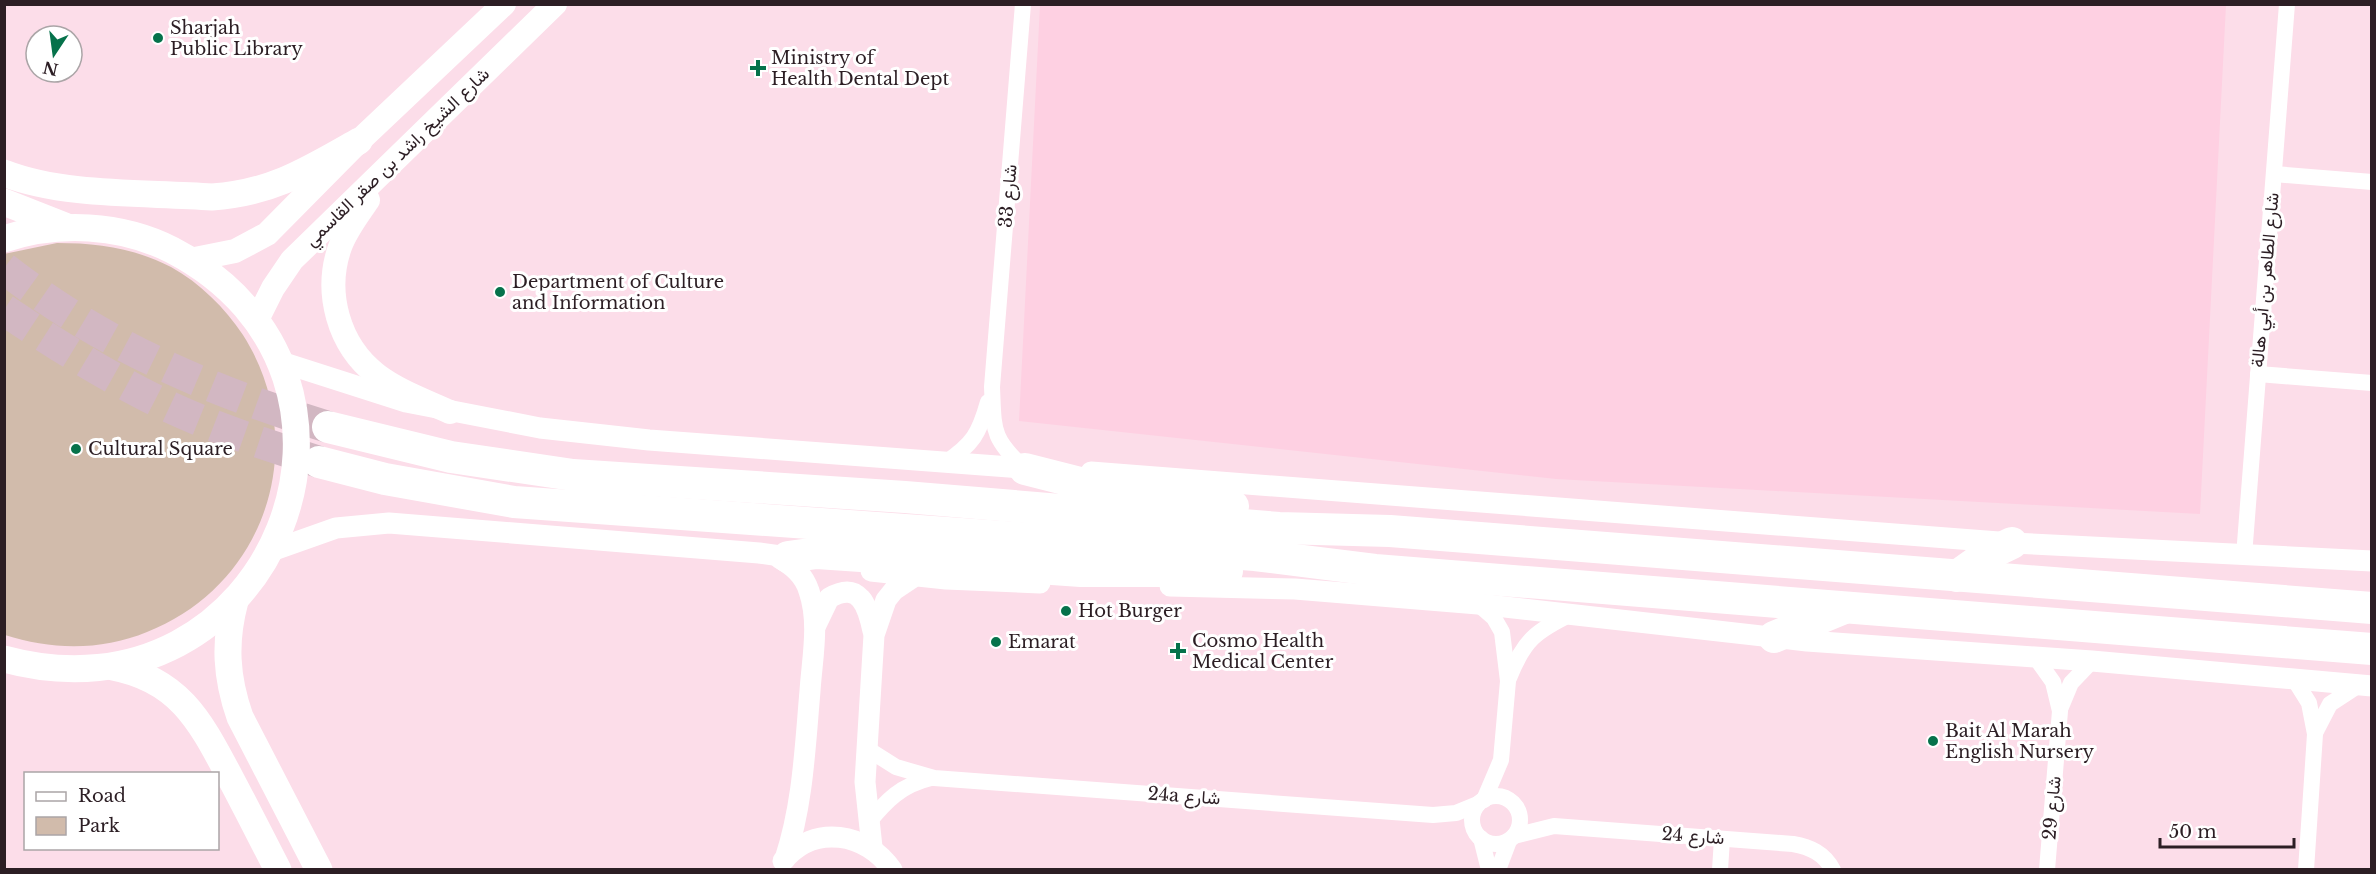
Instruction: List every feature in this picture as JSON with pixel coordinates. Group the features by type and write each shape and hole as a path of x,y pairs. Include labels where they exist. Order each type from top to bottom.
{"highway":[{"path":"328,427 451,457 573,475 905,497 1279,528 1390,531 2372,608"},
{"path":"320,462 385,479 514,502 1255,555 1375,570 2372,649"},
{"path":"1026,469 1088,485 1138,490 1390,531"},
{"path":"1956,576 1989,553 2012,543"},
{"path":"781,556 817,553 1081,572 1375,570"},
{"path":"1774,637 1845,608"}],"main road":[{"name":"شارع الشيخ راشد بن صقر القاسمي","path":"190,260 235,251 257,241 504,4"},
{"name":"شارع الشيخ راشد بن صقر القاسمي","path":"256,322 273,288 292,260 555,4"},
{"path":"4,173 43,184 75,189 212,197 233,196 292,180 359,141"},
{"path":"389,167 341,246 333,280 337,315 352,348 376,374 390,384 450,412"},
{"path":"4,202 69,227"},
{"path":"4,239 23,233 69,227 101,229 132,235 162,245 190,260 227,288 256,322 278,361 289,392 295,424 296,456 292,489 284,521 271,551 258,573 235,601 209,625 179,644 146,658 111,667 61,670 4,658"},
{"path":"235,601 230,620 227,660 233,698 240,717 319,870"},
{"path":"111,667 155,681 190,710 208,735 278,870"}],"street":[{"name":"شارع 33","path":"1023,4 992,387 996,434 1004,448 1026,469"},
{"name":"شارع الطاهر بن أبي هالة","path":"2244,556 2287,4"},
{"path":"2274,174 2372,182"},
{"path":"278,361 363,390 450,412 589,435 1026,469 1184,478 1524,507 2012,543 2372,561"},
{"path":"2258,374 2372,383"},
{"name":"شارع 33","path":"945,463 976,437 992,387"},
{"path":"271,551 336,528 389,524 781,556 915,576 1051,584 1283,588 1478,604 1774,637 2092,661 2365,685"},
{"path":"781,556 806,582 815,627 802,788 796,824 782,864"},
{"path":"872,847 868,824 866,748 874,635 886,600 894,590 915,576"},
{"path":"815,627 829,598 845,592 854,593 866,604 874,635"},
{"path":"1478,604 1494,618 1502,632 1508,681 1501,760 1473,818 1489,870"},
{"path":"1508,681 1520,654 1532,636 1571,614"},
{"name":"شارع 29","path":"2036,658 2053,682 2060,711"},
{"name":"شارع 29","path":"2047,870 2060,711 2071,683 2092,661"},
{"path":"2294,679 2309,703 2315,734 2306,870"},
{"path":"2315,734 2321,717 2330,704 2365,685"},
{"name":"24a شارع","path":"866,748 896,767 934,778 1433,815 1456,813 1481,802"},
{"path":"1498,870 1520,823 1501,760"},
{"name":"24a شارع","path":"868,824 888,798 915,782 934,778"},
{"path":"1481,802 1499,797 1515,805"},
{"name":"شارع 24","path":"1515,805 1554,826"},
{"name":"24a شارع","path":"1433,815 1478,835"},
{"name":"شارع 24","path":"1512,839 1554,826 1792,844 1811,849 1831,865"},
{"path":"1478,835 1494,844 1512,839"},
{"path":"782,864 803,844 820,838 838,836 856,839 872,847 892,870"},
{"path":"1720,870 1722,839"}],"shaded area":[{"path":"1040,5 2226,5 2200,514 1556,479 1019,421"}],"green space":[{"path":"57,243 101,246 143,255 182,273 202,288 228,315 243,335 264,377 274,420 275,464 266,506 248,546 222,581 188,610 147,632 112,643 58,646 5,635 4,254"}],"tunnel":[{"path":"4,268 80,321 158,363 241,398 328,427"},
{"path":"4,310 93,366 169,407 233,433 319,462"}],"place":[{"name":"Sharjah Public Library","path":"158,38"},
{"name":"Ministry of Health Dental Dept","path":"758,68"},
{"name":"Department of Culture and Information","path":"500,292"},
{"name":"Cultural Square","path":"76,449"},
{"name":"Hot Burger","path":"1066,611"},
{"name":"Emarat","path":"996,642"},
{"name":"Cosmo Health Medical Center","path":"1178,651"},
{"name":"Bait Al Marah English Nursery","path":"1933,741"}]}
